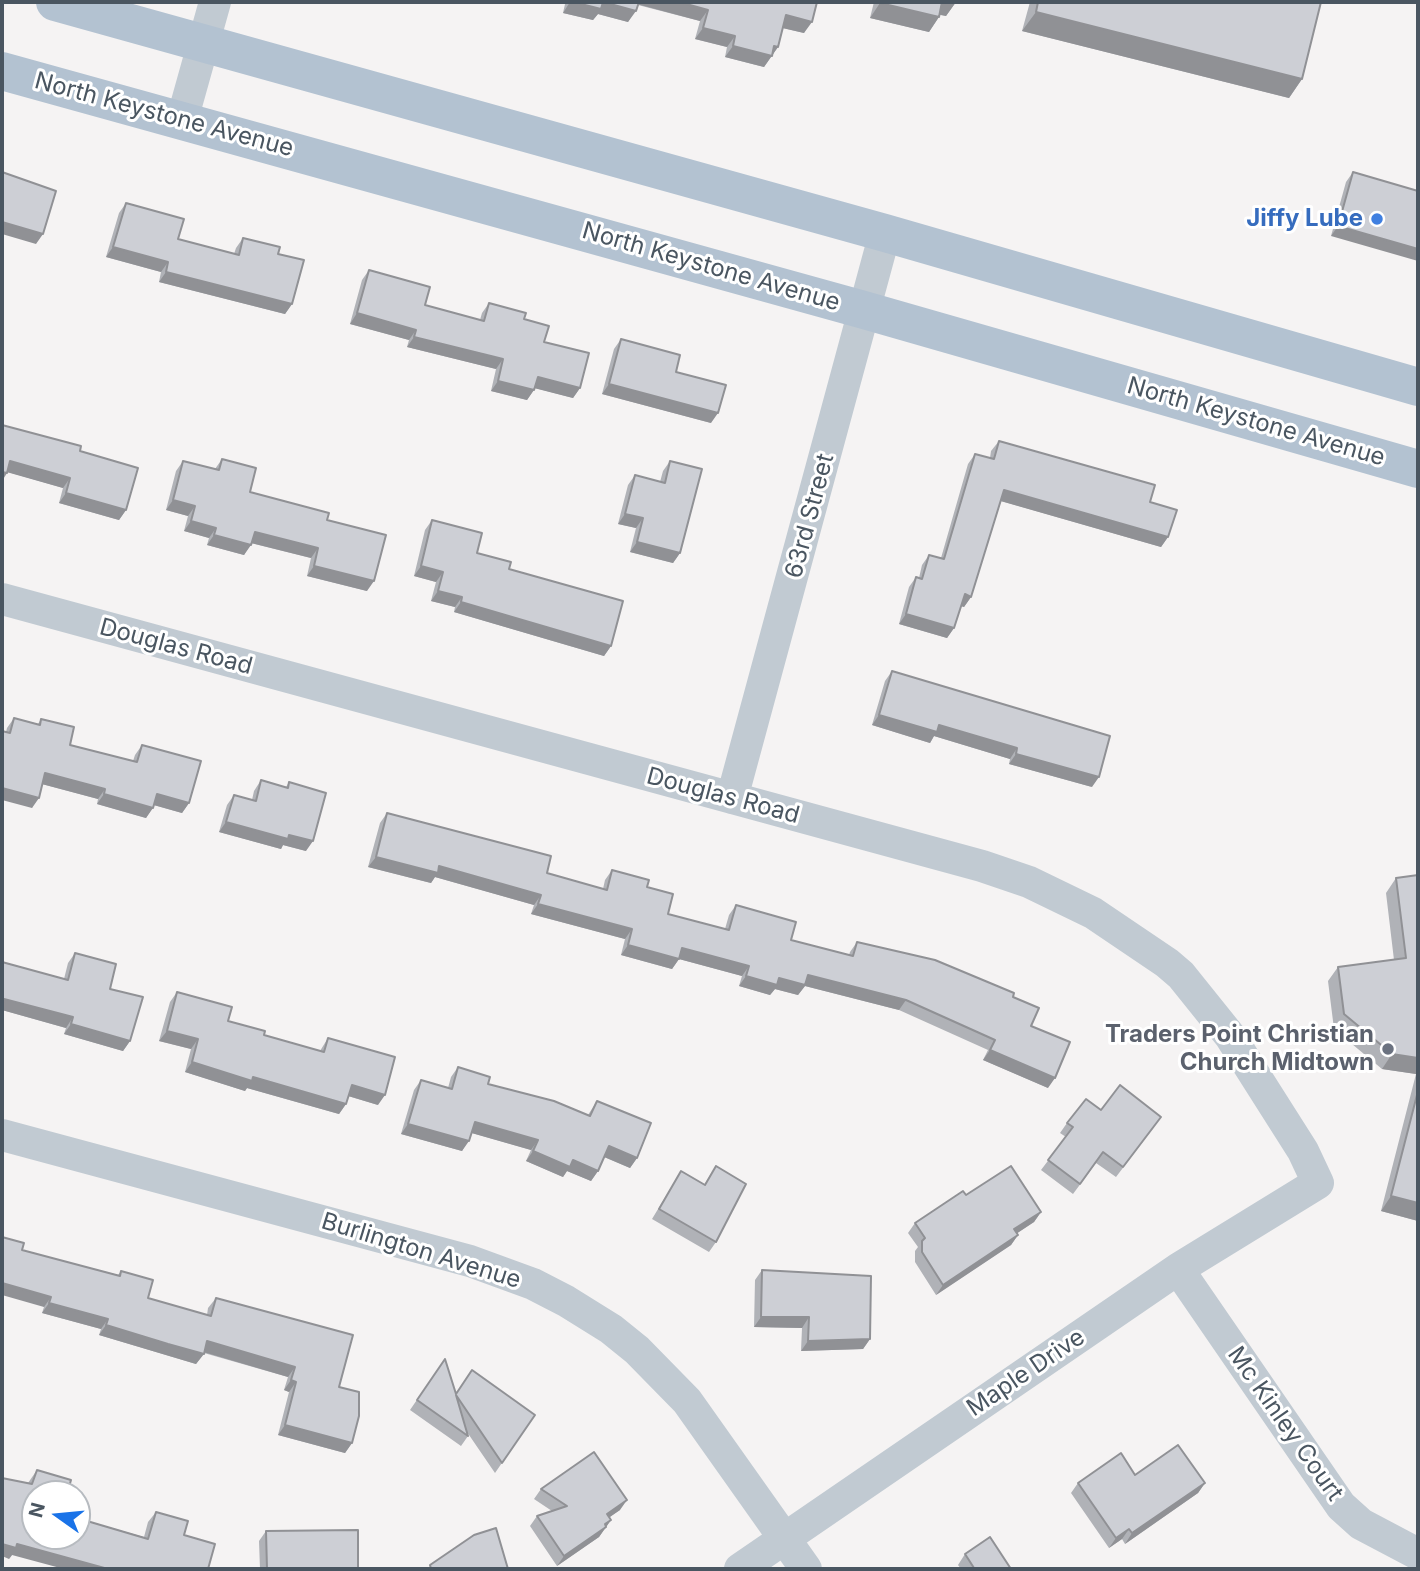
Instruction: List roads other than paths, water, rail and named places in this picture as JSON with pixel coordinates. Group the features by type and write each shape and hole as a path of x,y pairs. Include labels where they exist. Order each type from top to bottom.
{"main road":[{"path":"55,2 885,233 1418,387"},
{"name":"North Keystone Avenue","path":"2,71 864,310 1418,469"}],"street":[{"path":"183,120 215,2"},
{"name":"63rd Street","path":"732,798 885,233"},
{"name":"Douglas Road","path":"2,599 998,871 1063,897 1123,931 1181,975 1230,1036 1303,1151 1318,1183"},
{"name":"Burlington Avenue","path":"2,1135 470,1261 551,1293 611,1329 669,1381 708,1428 806,1569"},
{"name":"Maple Drive","path":"740,1569 1178,1269 1318,1183"},
{"name":"Mc Kinley Court","path":"1178,1269 1341,1506 1361,1524 1416,1553"}],"place":[{"name":"Jiffy Lube","path":"1377,219"},
{"name":"Traders Point Christian Church Midtown","path":"1388,1049"}]}
